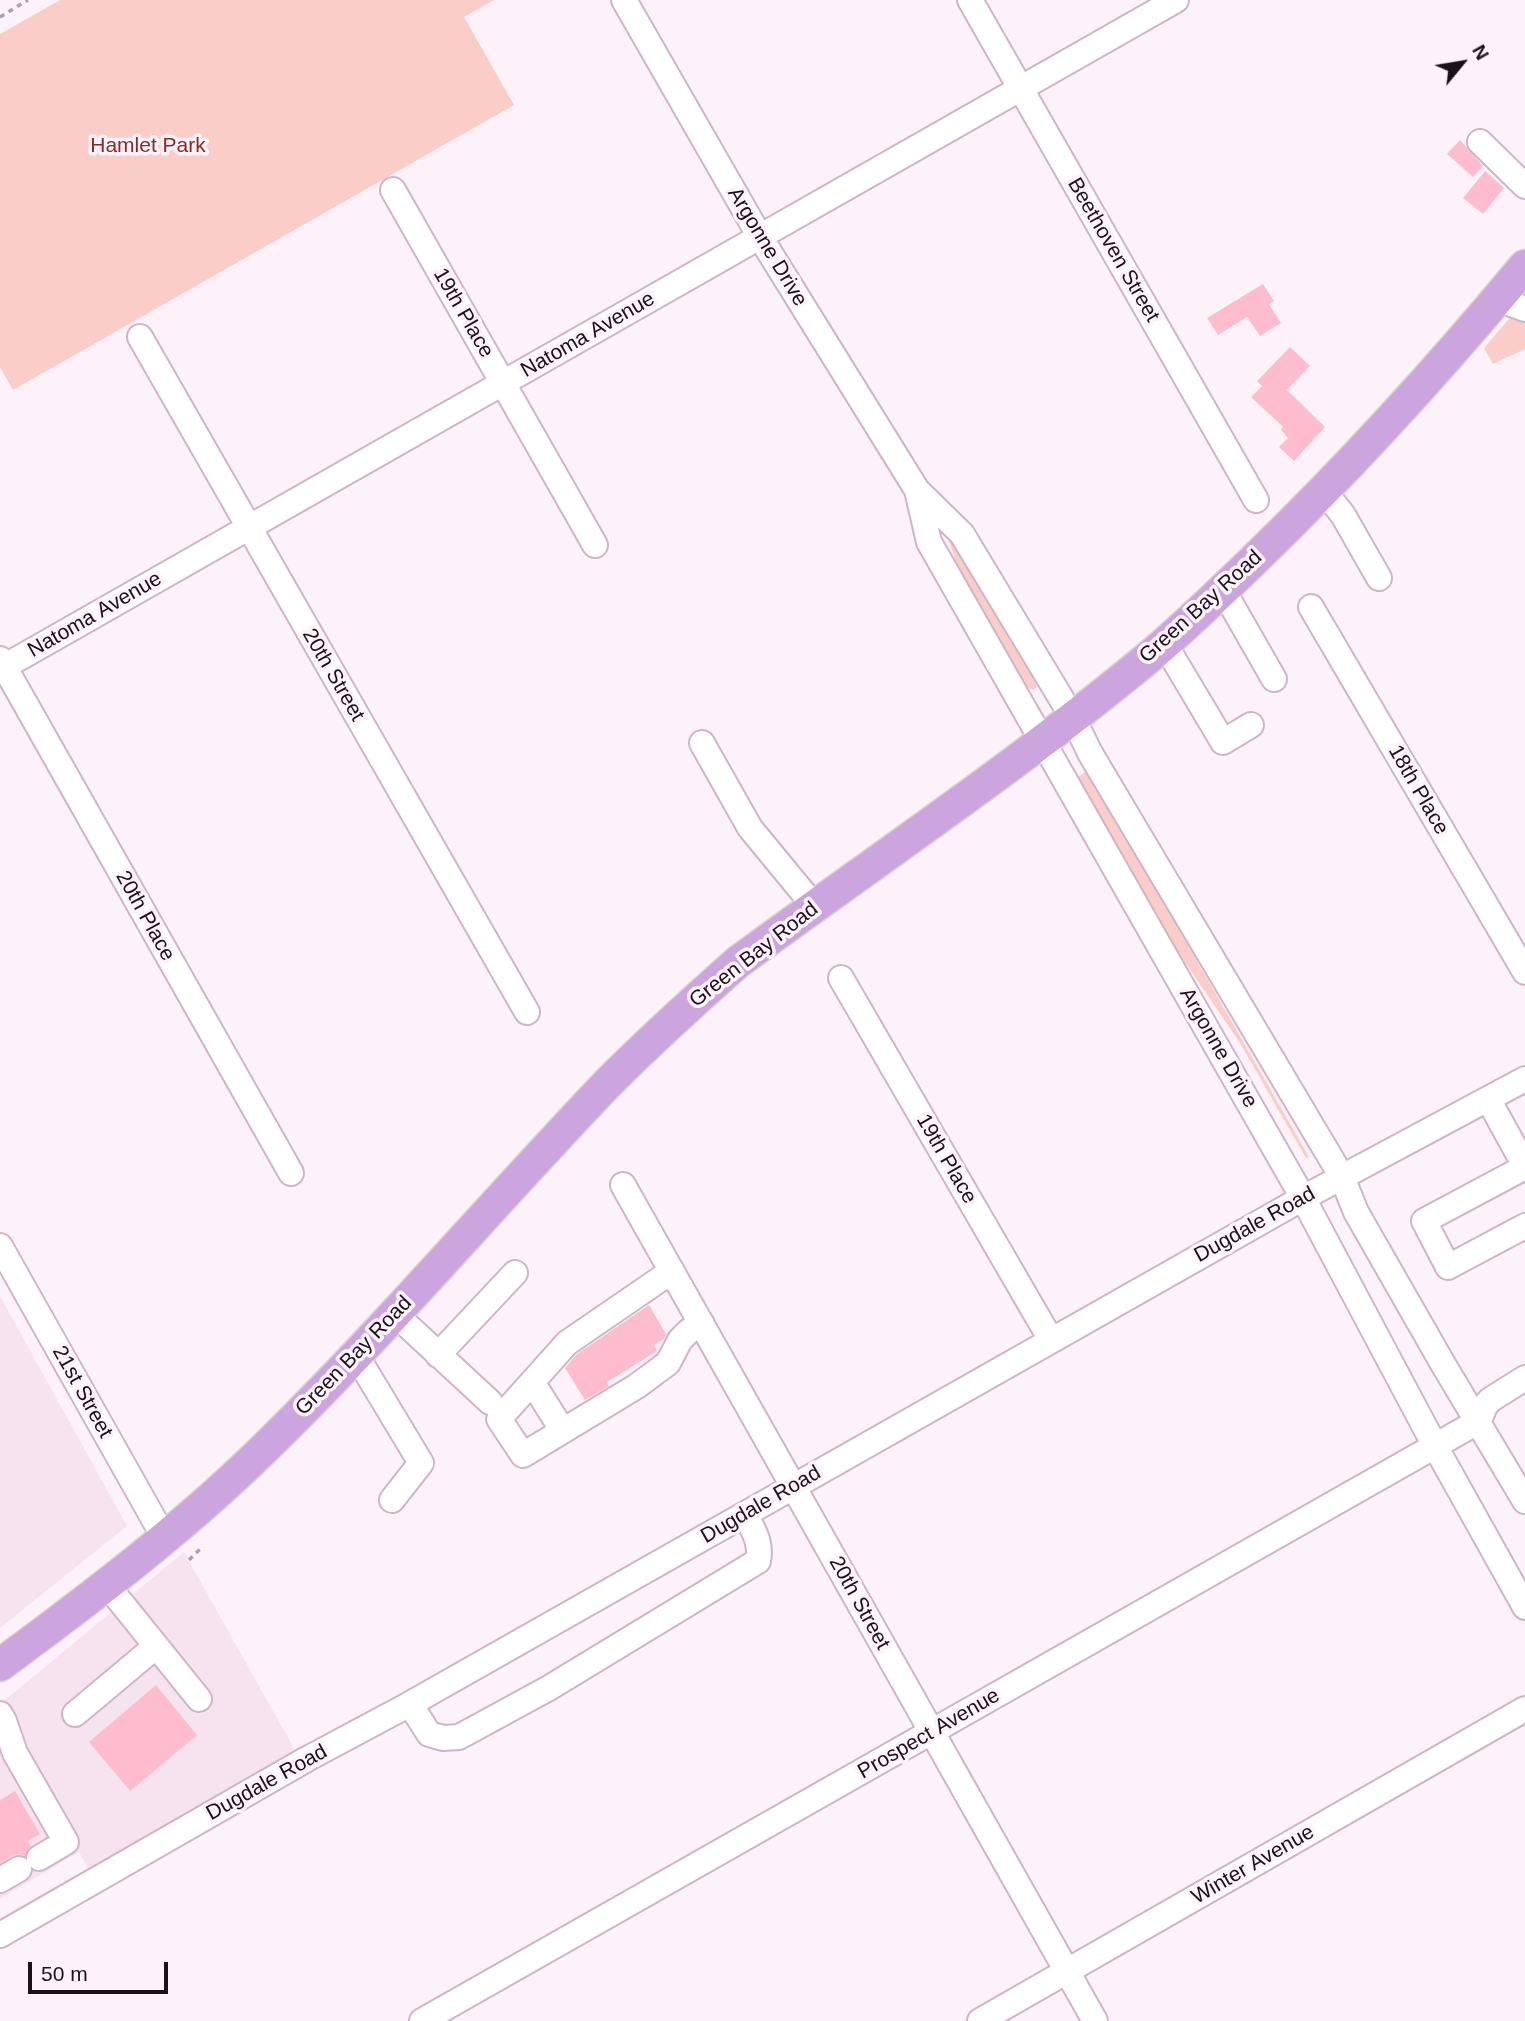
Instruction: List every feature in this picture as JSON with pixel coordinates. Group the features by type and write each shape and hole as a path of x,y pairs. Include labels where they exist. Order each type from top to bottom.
{"main road":[{"name":"Green Bay Road","path":"0,1665 165,1539 273,1441 640,1050 738,962 1073,718 1223,590 1324,491 1380,431 1511,304 1525,266"}],"street":[{"name":"Argonne Drive","path":"624,0 760,237 917,490 962,534 1073,718 1090,753 1342,1177 1356,1212 1525,1501"},
{"name":"Beethoven Street","path":"970,0 1256,500"},
{"name":"Natoma Avenue","path":"1,665 249,528 1176,0"},
{"path":"1480,142 1525,186"},
{"name":"19th Place","path":"393,190 595,545"},
{"name":"20th Street","path":"140,337 527,1012"},
{"name":"Argonne Drive","path":"917,490 929,542 1303,1198 1435,1446 1525,1606"},
{"path":"1324,491 1342,515 1379,578"},
{"path":"1223,590 1274,679"},
{"name":"18th Place","path":"1311,607 1525,972"},
{"path":"1164,643 1223,742 1251,725"},
{"name":"20th Place","path":"1,665 291,1173"},
{"path":"702,743 750,828 815,907"},
{"name":"19th Place","path":"841,978 1051,1340"},
{"name":"Dugdale Road","path":"0,1935 1303,1198 1525,1079"},
{"path":"1488,1099 1525,1167 1424,1221 1448,1267 1525,1226"},
{"name":"20th Street","path":"623,1185 1095,2021"},
{"name":"21st Street","path":"0,1245 165,1539"},
{"path":"672,1272 567,1343 499,1419 523,1455 637,1386 668,1363 680,1340 702,1324"},
{"path":"438,1354 514,1273"},
{"path":"394,1314 490,1402"},
{"path":"356,1355 421,1463 392,1500"},
{"path":"1479,1421 1490,1400 1525,1378"},
{"path":"532,1382 562,1431"},
{"name":"Prospect Avenue","path":"422,2021 1479,1421"},
{"path":"410,1704 429,1734 443,1738 459,1737 550,1688 758,1561 761,1550 759,1540 745,1514"},
{"path":"107,1585 199,1699"},
{"path":"75,1714 155,1647"},
{"name":"Winter Avenue","path":"981,2021 1525,1710"},
{"path":"0,1714 4,1720 8,1758 66,1842 19,1869"}],"path":[{"path":"0,16 28,0"},
{"path":"188,1560 203,1546"}],"shaded area":[{"path":"0,1296 127,1526 0,1628"},
{"path":"184,1552 296,1752 90,1872 79,1852 0,1899 0,1704"}],"green space":[{"name":"Hamlet Park","path":"60,0 494,0 464,17 514,105 13,390 0,367 0,34"},
{"path":"1525,300 1525,349 1493,364 1484,348"},
{"path":"947,532 1037,684 1036,688 1028,688 965,579 956,562"},
{"path":"1088,770 1309,1157 1306,1158 1240,1043 1174,946 1076,778"}],"building":[{"path":"1460,140 1483,166 1473,177 1447,154"},
{"path":"1485,171 1504,188 1483,214 1463,198"},
{"path":"1263,284 1274,301 1269,304 1281,323 1260,336 1247,317 1218,335 1207,318"},
{"path":"1290,347 1310,366 1287,390 1325,427 1294,461 1279,447 1288,438 1281,430 1283,427 1251,397 1262,386 1257,381"},
{"path":"649,1305 666,1334 664,1339 654,1345 657,1351 607,1382 609,1386 585,1400 565,1368 577,1354"},
{"path":"156,1685 197,1735 130,1791 89,1742"},
{"path":"15,1791 40,1834 28,1841 31,1846 25,1856 18,1854 0,1863 0,1800"}]}
